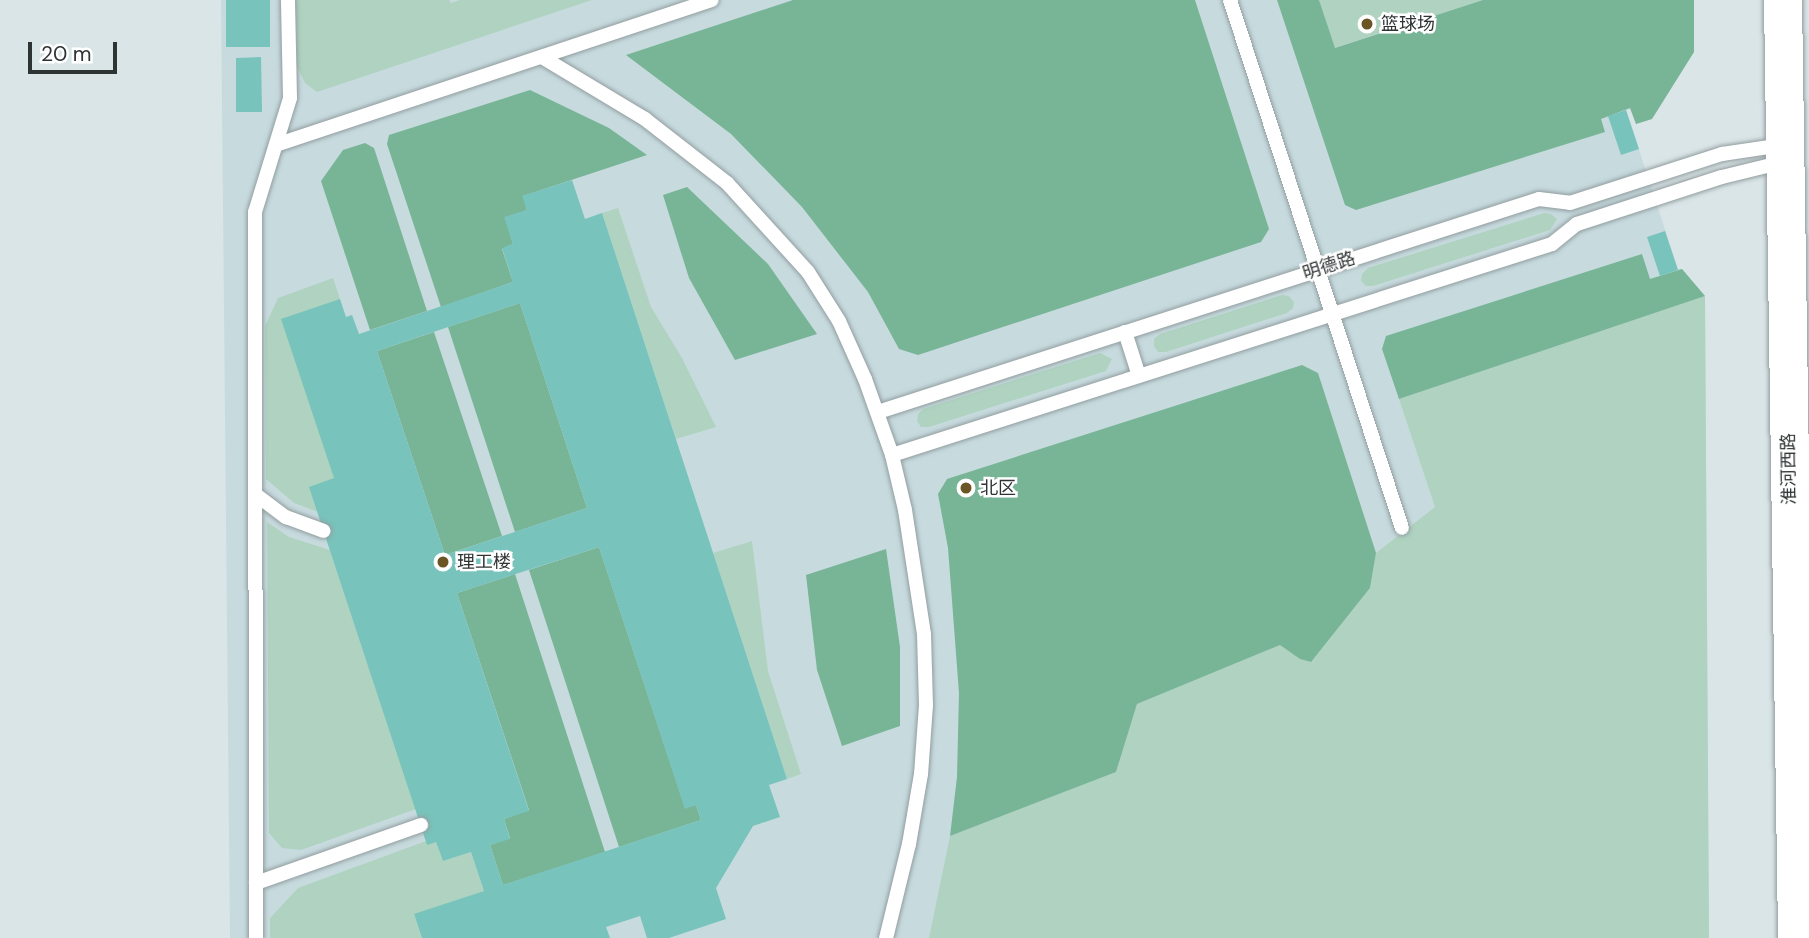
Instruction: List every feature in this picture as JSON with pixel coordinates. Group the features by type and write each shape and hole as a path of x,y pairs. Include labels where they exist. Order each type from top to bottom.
{"main road":[{"name":"淮河西路","path":"1783,0 1797,150 1797,938"}],"lane":[{"path":"256,938 255,212 290,98 288,0"},
{"path":"275,145 712,0"},
{"path":"1230,0 1402,528"},
{"path":"542,57 664,132 727,183 768,225 808,272 839,321 878,412 892,455 915,566 924,634 926,705 921,774 903,869 886,938"},
{"path":"892,455 1552,244 1577,224 1797,150"},
{"name":"明德路","path":"878,412 1539,199 1570,203 1722,154 1797,150"},
{"path":"1125,332 1139,376"},
{"path":"256,494 286,517 324,531"},
{"path":"256,883 421,825"}],"shaded area":[{"name":"北区","path":"221,0 1694,0 1694,52 1652,119 1636,124 1631,109 1626,110 1678,269 1682,269 1705,296 1709,938 230,938"}],"green space":[{"path":"296,0 449,0 451,3 460,0 592,0 317,92 305,83 297,66"},
{"path":"793,0 1195,0 1269,229 1261,242 918,355 899,349 868,292 802,207 731,134 626,55"},
{"path":"1277,0 1319,0 1335,48 1483,0 1694,0 1694,52 1652,119 1636,124 1630,108 1601,119 1605,132 1356,210 1345,205"},
{"name":"篮球场","path":"1319,0 1483,0 1334,48"},
{"path":"530,90 609,128 647,155 523,196 527,210 505,218 513,244 502,249 513,282 441,307 387,144 389,135"},
{"path":"365,143 374,148 427,311 370,330 321,181 343,150"},
{"path":"687,187 768,264 817,334 735,360 689,278 663,195"},
{"path":"618,208 651,307 682,358 716,427 676,439 602,213"},
{"path":"1544,213 1557,219 1550,230 1373,286 1366,286 1361,281 1362,274 1368,268"},
{"path":"1642,254 1650,279 1682,269 1705,296 1399,399 1382,349 1386,336"},
{"path":"333,278 340,299 334,478 318,512 294,503 266,479 265,326 278,298"},
{"path":"1282,295 1289,296 1294,302 1293,308 1287,313 1166,352 1158,352 1154,346 1154,339 1160,334"},
{"path":"1705,296 1709,938 929,938 950,836 1116,772 1137,704 1280,645 1300,659 1311,662 1370,588 1376,553 1435,507 1399,399"},
{"path":"520,303 587,508 515,532 448,327"},
{"path":"434,332 502,536 445,555 377,351"},
{"path":"1100,353 1112,359 1106,371 929,427 921,427 917,421 918,414 923,409"},
{"path":"1302,365 1318,373 1376,553 1370,588 1311,662 1300,659 1280,645 1137,704 1116,772 950,836 957,777 959,693 948,548 938,494 947,479"},
{"path":"267,522 289,537 330,550 416,809 301,850 282,848 269,833"},
{"path":"752,541 768,671 801,774 787,779 713,553"},
{"path":"599,547 685,808 696,805 701,820 619,847 529,570"},
{"path":"886,549 900,647 900,726 842,746 817,670 806,575"},
{"path":"515,574 605,852 503,885 490,845 510,838 504,819 529,810 457,593"},
{"path":"426,841 436,842 443,861 471,852 484,891 414,915 422,938 270,938 270,918 298,888"}],"building":[{"path":"226,0 270,0 270,47 226,47"},
{"path":"261,57 262,112 236,112 236,58"},
{"path":"1626,110 1639,149 1621,155 1608,116"},
{"name":"理工楼","path":"572,180 585,219 602,213 787,779 769,785 780,817 753,826 716,888 726,919 669,938 647,938 640,916 606,927 610,938 422,938 414,914 484,891 471,852 443,861 436,842 427,845 309,487 334,478 281,319 340,299 346,317 352,315 359,334 513,282 502,248 513,244 504,217 527,210 522,196","holes":["520,303 587,508 445,555 377,351","599,547 685,809 696,805 701,820 503,885 490,845 510,839 504,819 529,811 457,593"]},
{"path":"1665,231 1678,270 1660,276 1647,237"}],"place":[{"name":"篮球场","path":"1367,24"},
{"name":"北区","path":"966,488"},
{"name":"理工楼","path":"443,562"}]}
